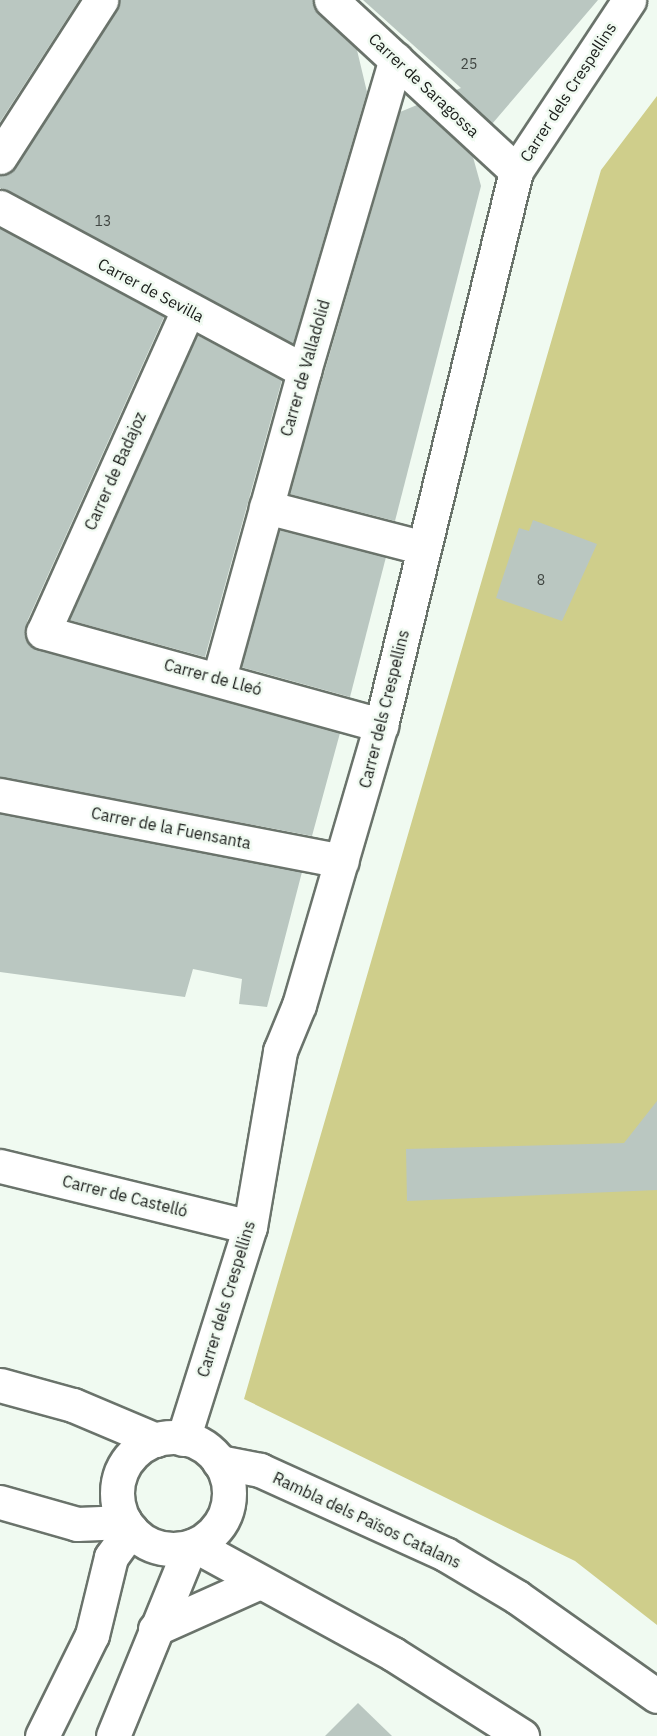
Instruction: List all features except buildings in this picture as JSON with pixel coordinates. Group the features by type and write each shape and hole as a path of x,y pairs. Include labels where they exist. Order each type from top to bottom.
{"street":[{"path":"0,157 101,0"},
{"name":"Carrer de Saragossa","path":"331,0 516,171"},
{"name":"Carrer dels Crespellins","path":"169,1439 250,1227 280,1051 299,1005 381,725 516,171 629,0"},
{"name":"Carrer de Valladolid","path":"219,678 304,371 396,59"},
{"name":"Carrer de Sevilla","path":"0,207 304,371"},
{"name":"Carrer de Badajoz","path":"43,632 188,310"},
{"path":"266,507 424,548"},
{"name":"Carrer de Lleó","path":"43,632 219,678 381,725"},
{"name":"Carrer de la Fuensanta","path":"0,795 342,861"},
{"name":"Carrer de Castelló","path":"0,1166 250,1227"},
{"path":"0,1385 73,1405 169,1439 200,1444 219,1462 229,1491 226,1512 216,1530 192,1546 155,1629 113,1736"},
{"path":"128,1526 118,1501 121,1473 135,1453 169,1439"},
{"name":"Rambla dels Països Catalans","path":"219,1462 260,1470 445,1554 517,1597 657,1696"},
{"path":"0,1502 77,1524 128,1526 158,1547 192,1546 393,1654 522,1736"},
{"path":"42,1736 92,1635 111,1557 128,1526"},
{"path":"155,1629 260,1582"}],"shaded area":[{"path":"657,96 657,1625 575,1561 244,1399 601,170"}]}
